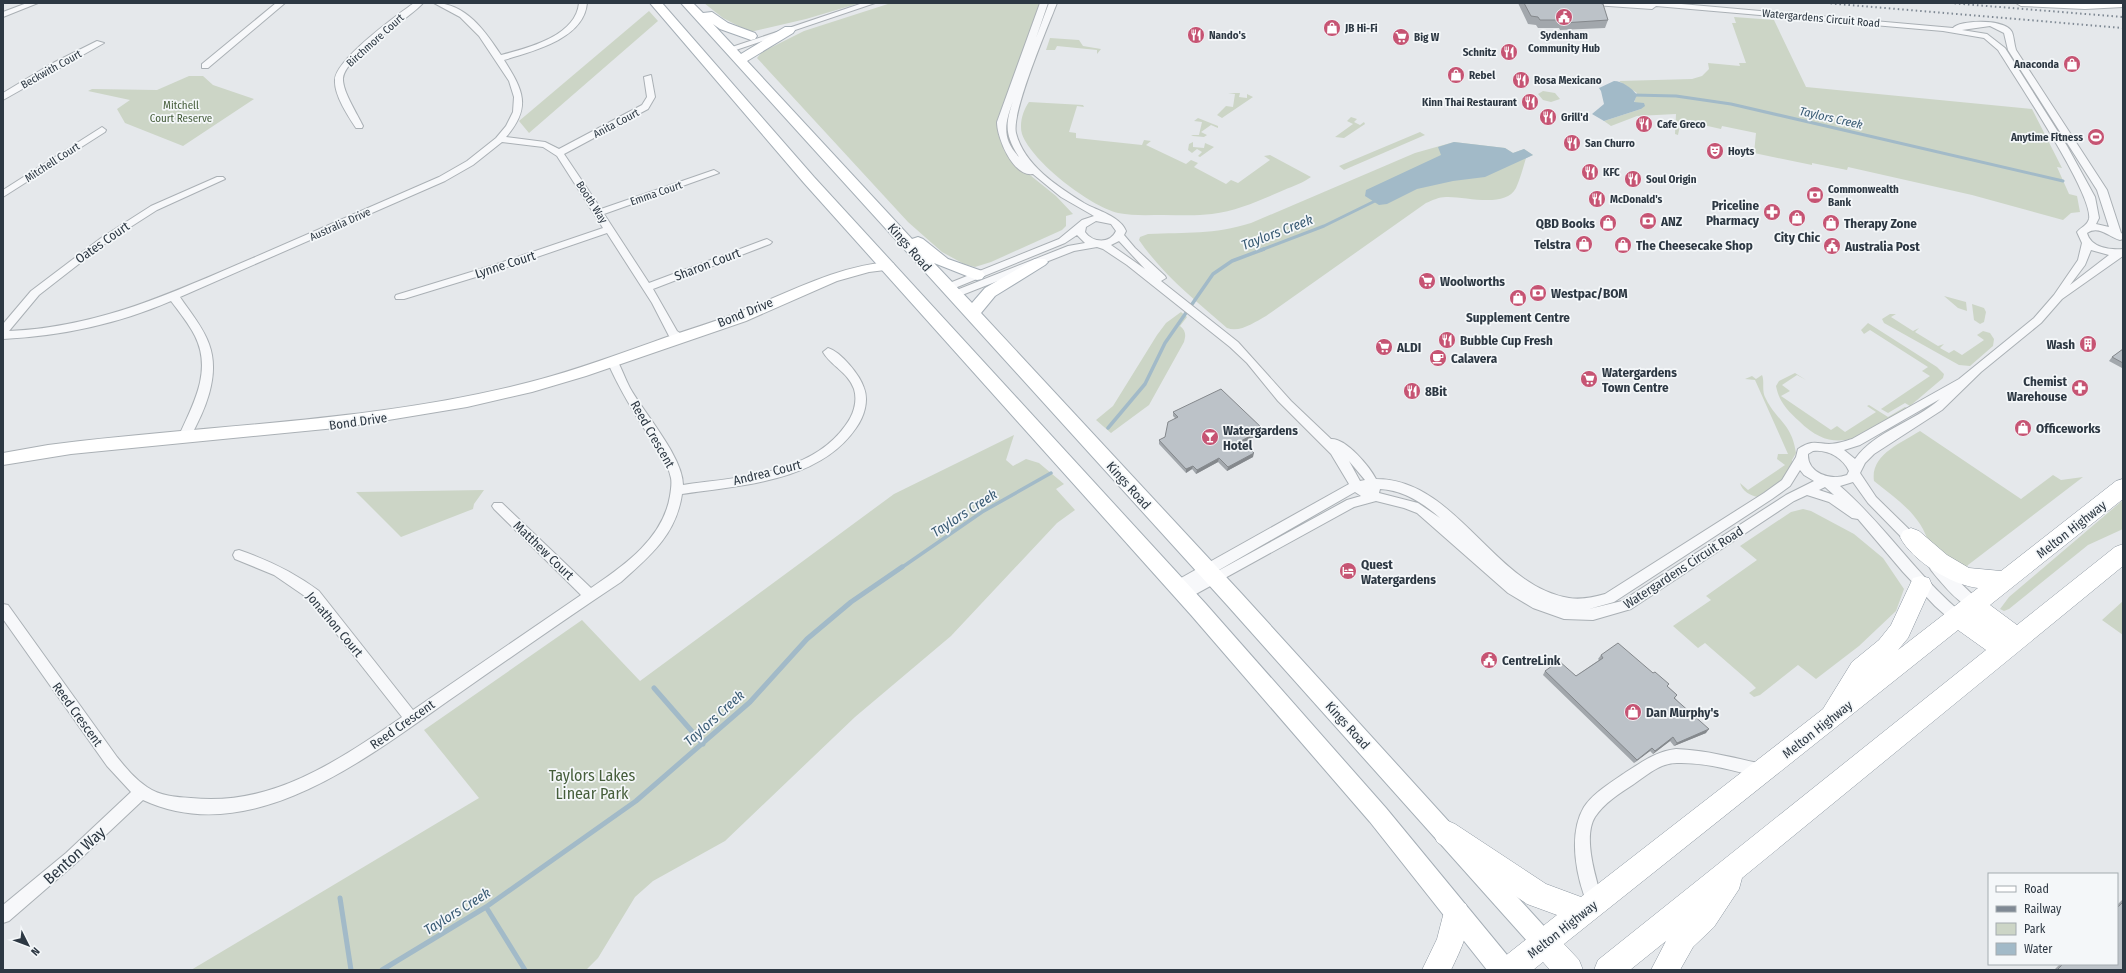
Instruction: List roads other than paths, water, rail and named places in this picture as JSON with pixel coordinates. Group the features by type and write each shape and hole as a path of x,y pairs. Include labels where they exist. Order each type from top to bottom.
{"highway":[{"name":"Melton Highway","path":"1510,970 2123,488"},
{"path":"1911,537 1940,563 1958,573 1974,578 2006,580"},
{"path":"1608,970 2123,553"},
{"path":"1828,720 1854,676 1867,662 1891,643 1900,631 1921,585"},
{"path":"1966,611 2011,644"},
{"path":"1446,833 1537,894 1589,907"},
{"path":"1665,970 1683,937 1704,917 1742,861"},
{"path":"1436,970 1450,942 1456,914"},
{"name":"Kings Road","path":"1544,942 1569,970"}],"main road":[{"path":"656,3 809,180 1181,591 1378,815 1456,914 1503,970"},
{"name":"Kings Road","path":"687,3 741,60 971,314 1211,574 1544,942"},
{"path":"691,3 724,26 751,36"},
{"path":"741,60 754,50 790,30"},
{"path":"700,54 728,46"},
{"path":"885,218 943,262 977,275"},
{"path":"971,314 984,298 998,286 1040,262"},
{"path":"920,301 950,291"}],"street":[{"path":"3,15 34,3"},
{"path":"205,66 281,3"},
{"name":"Birchmore Court","path":"359,126 339,83 340,74 349,62 378,34 419,3"},
{"name":"Australia Drive","path":"3,335 44,332 100,322 174,297 442,179 476,159 501,139 516,115 519,98 516,86 478,27 457,10 438,3"},
{"path":"498,59 526,50 556,37 581,16 584,11 583,3"},
{"path":"728,46 751,36 812,21 871,3"},
{"path":"950,291 1040,262 1072,248 1111,242 1120,236 1120,227 1066,196 1046,181 1027,170 1014,158 1005,144 1000,128 1003,114 1044,3"},
{"path":"1046,181 1022,153 1013,137 1011,125 1017,104 1054,3"},
{"name":"Watergardens Circuit Road","path":"1594,3 1699,9 1943,29 2000,39 2008,37 2006,30 1997,25 1981,22 1972,26 1943,29"},
{"name":"Watergardens Circuit Road","path":"1643,3 1699,9"},
{"path":"2021,3 2085,6 2118,5"},
{"path":"2077,3 2091,3"},
{"path":"728,46 790,30 812,21"},
{"path":"1972,26 1974,31 1986,37 2001,48 2076,170 2093,204 2094,218"},
{"path":"2008,37 2012,50 2102,190 2120,236"},
{"name":"Beckwith Court","path":"3,97 54,66 100,43"},
{"name":"Anita Court","path":"559,153 645,107 650,102 651,97 648,78"},
{"name":"Mitchell Court","path":"3,194 102,130"},
{"name":"Booth Way","path":"501,139 538,143 550,147 559,153 647,287 673,333 682,338"},
{"name":"Emma Court","path":"599,213 714,173"},
{"name":"Oates Court","path":"3,331 35,293 104,240 154,208 220,179"},
{"path":"1066,196 1079,215 1081,227 1080,232 1085,239 1097,244"},
{"path":"2090,228 2100,209 2110,209"},
{"path":"950,291 977,275 1062,241 1096,218 1108,219"},
{"path":"2120,236 2100,228 2090,228 2082,232 2083,238 2087,242 2103,251 2122,252"},
{"name":"Lynne Court","path":"400,297 498,267 609,229"},
{"name":"Watergardens Circuit Road","path":"1120,236 1131,250 1157,273 1174,294"},
{"name":"Sharon Court","path":"647,287 767,242"},
{"path":"1854,472 1858,461 1870,450 1915,424 1938,407 1966,379 2024,332 2058,297 2064,285 2086,254 2087,242"},
{"name":"Watergardens Circuit Road","path":"1097,244 1121,254 1174,294 1245,355 1282,399 1322,436 1342,459 1357,486 1375,497 1395,499 1420,509 1508,588 1526,599 1559,611 1584,615 1610,612 1634,601 1721,543 1805,490 1827,481 1843,482 1852,478 1854,472"},
{"path":"848,272 861,264 873,251"},
{"path":"2058,297 2073,289 2096,267 2122,252"},
{"path":"848,272 871,267 888,266"},
{"name":"Bond Drive","path":"3,459 68,448 349,423 425,411 543,384 613,363 750,314 787,296 848,272"},
{"path":"174,297 206,348 209,362 203,393 184,438"},
{"name":"Andrea Court","path":"677,490 760,477 789,469 824,454 834,446 854,424 859,414 861,398 858,387 850,373 828,352"},
{"name":"Reed Crescent","path":"3,609 118,768 142,792 153,798 194,807 222,806 261,800 287,793 322,777 590,595 634,563 662,533 673,508 677,490 677,478 673,466 625,389 613,363"},
{"path":"1829,448 1856,442 1966,379"},
{"name":"Watergardens Circuit Road","path":"1322,436 1349,453 1373,484 1375,497"},
{"name":"Watergardens Circuit Road","path":"1357,486 1373,484 1392,486 1416,494 1438,509 1524,587 1549,600 1579,604 1596,602 1616,594 1755,505 1786,483 1801,459 1802,452 1810,447 1829,448"},
{"path":"1829,448 1849,459 1854,472 1872,500 1911,537 1956,589 1966,611"},
{"path":"1801,459 1807,469 1827,481 1855,505 1933,598 1966,611"},
{"path":"1181,591 1357,486"},
{"path":"1805,490 1840,503 1878,534"},
{"path":"1211,574 1351,503 1375,497"},
{"name":"Matthew Court","path":"498,506 590,595"},
{"name":"Jonathon Court","path":"239,555 278,570 297,581 314,595 411,718"},
{"path":"1589,907 1584,854 1584,824 1588,814 1594,807 1624,782 1656,761 1675,756 1705,759 1763,771"},
{"name":"Benton Way","path":"3,915 71,858 142,792"}],"water":[{"path":"1614,81 1630,87 1637,95 1634,102 1644,103 1645,106 1641,109 1604,121 1592,114 1604,104 1599,88"},
{"path":"1454,142 1505,148 1513,153 1524,149 1533,155 1485,177 1453,181 1417,189 1387,204 1379,205 1365,196 1366,190 1441,155 1438,147"}],"waterway":[{"name":"Taylors Creek","path":"1633,95 1676,96 1731,104 2063,181"},
{"name":"Taylors Creek","path":"1261,250 1324,226 1377,200"},
{"name":"Taylors Creek","path":"1108,428 1145,384 1165,343 1213,274 1232,261 1264,249"},
{"name":"Taylors Creek","path":"901,568 982,512 1051,473"},
{"name":"Taylors Creek","path":"702,743 750,702 807,639 851,602 902,567"},
{"path":"654,688 702,743"},
{"name":"Taylors Creek","path":"486,907 636,801 702,743"},
{"path":"340,898 351,970"},
{"name":"Taylors Creek","path":"382,970 486,907"},
{"path":"486,907 525,970"}],"railway":[{"path":"1826,3 2123,28"},
{"path":"1950,3 2123,17"}],"place":[{"name":"Sydenham Community Hub","path":"1564,17"},
{"name":"JB Hi-Fi","path":"1332,28"},
{"name":"Nando's","path":"1196,35"},
{"name":"Big W","path":"1401,37"},
{"name":"Schnitz","path":"1509,52"},
{"name":"Anaconda","path":"2072,64"},
{"name":"Rebel","path":"1456,75"},
{"name":"Rosa Mexicano","path":"1521,80"},
{"name":"Kinn Thai Restaurant","path":"1530,102"},
{"name":"Grill'd","path":"1548,117"},
{"name":"Cafe Greco","path":"1644,124"},
{"name":"Anytime Fitness","path":"2096,137"},
{"name":"San Churro","path":"1572,143"},
{"name":"Hoyts","path":"1715,151"},
{"name":"KFC","path":"1590,172"},
{"name":"Soul Origin","path":"1633,179"},
{"name":"Commonwealth Bank","path":"1815,195"},
{"name":"McDonald's","path":"1597,199"},
{"name":"Priceline Pharmacy","path":"1772,212"},
{"name":"City Chic","path":"1797,218"},
{"name":"ANZ","path":"1648,221"},
{"name":"QBD Books","path":"1608,223"},
{"name":"Therapy Zone","path":"1831,223"},
{"name":"Telstra","path":"1584,244"},
{"name":"The Cheesecake Shop","path":"1623,245"},
{"name":"Australia Post","path":"1832,246"},
{"name":"Woolworths","path":"1427,281"},
{"name":"Westpac/BOM","path":"1538,293"},
{"name":"Supplement Centre","path":"1518,298"},
{"name":"Bubble Cup Fresh","path":"1447,340"},
{"name":"Wash","path":"2088,344"},
{"name":"ALDI","path":"1384,347"},
{"name":"Calavera","path":"1438,358"},
{"name":"Watergardens Town Centre","path":"1589,379"},
{"name":"Chemist Warehouse","path":"2080,388"},
{"name":"8Bit","path":"1412,391"},
{"name":"Officeworks","path":"2023,428"},
{"name":"Watergardens Hotel","path":"1210,437"},
{"name":"Quest Watergardens","path":"1348,571"},
{"name":"CentreLink","path":"1489,660"},
{"name":"Dan Murphy's","path":"1633,712"}],"park label":[{"name":"Mitchell Court Reserve","path":"181,111"},
{"name":"Taylors Lakes Linear Park","path":"592,784"}]}
